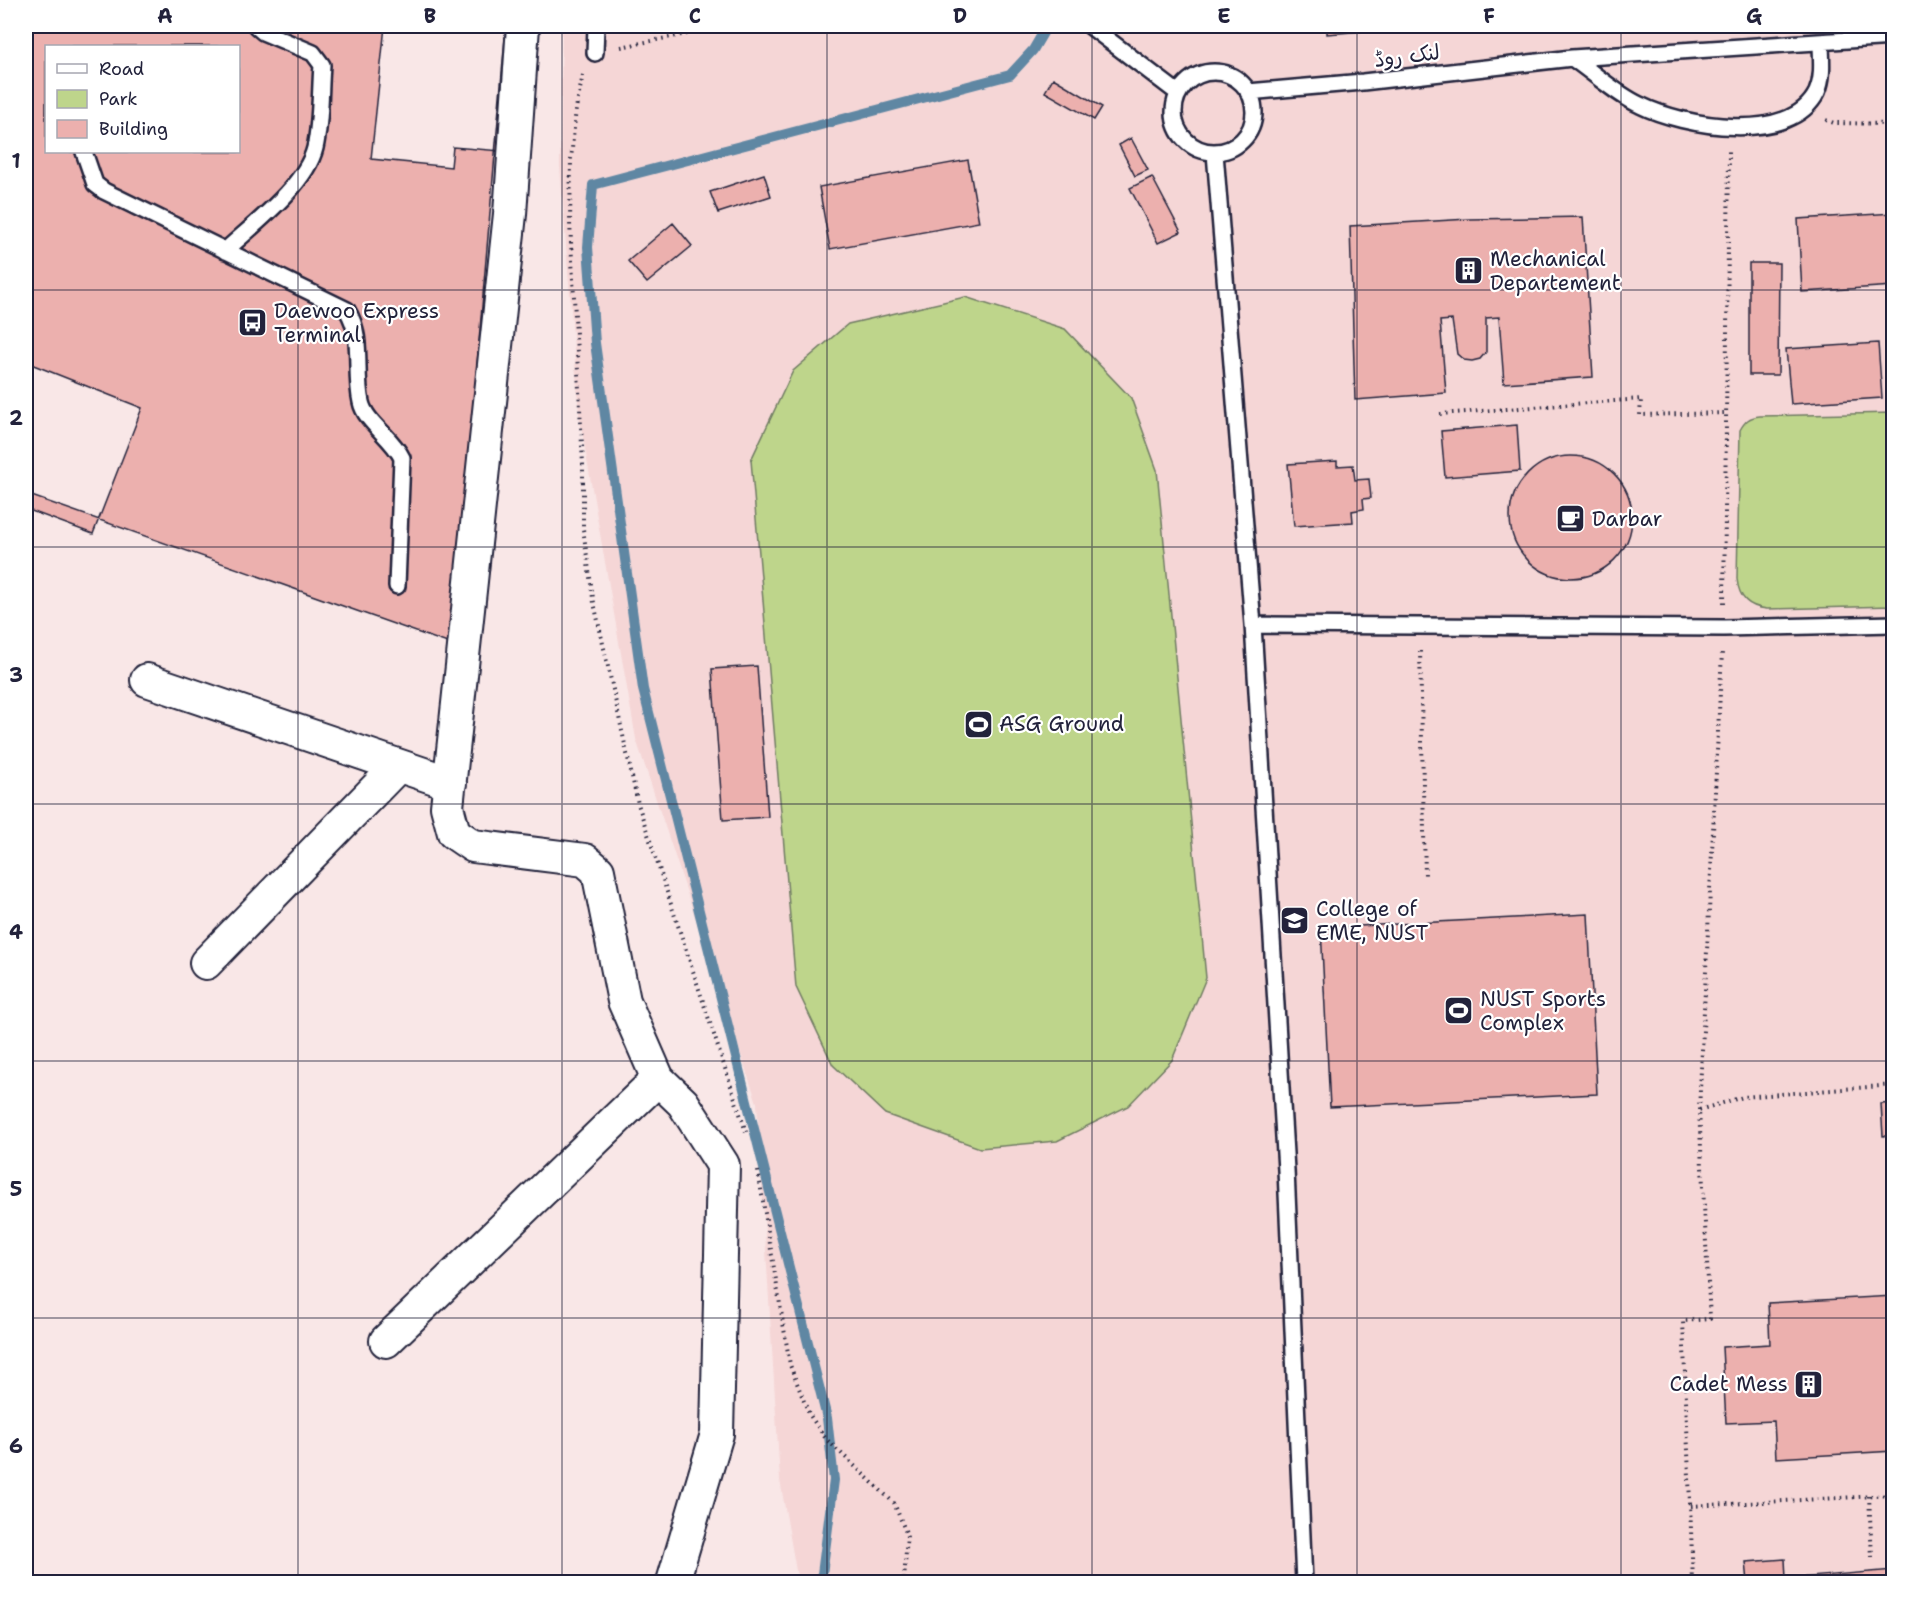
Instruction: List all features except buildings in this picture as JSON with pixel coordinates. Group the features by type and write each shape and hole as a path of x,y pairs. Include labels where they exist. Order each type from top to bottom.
{"street":[{"path":"523,26 510,214 447,807 454,833 473,846 585,860 598,871 624,1001 658,1079 683,1103 723,1165 717,1434 674,1582"},
{"path":"147,680 450,783"},
{"path":"206,963 399,766"},
{"path":"386,1341 658,1079"}],"lane":[{"path":"225,251 296,183 308,168 315,148 322,65 314,54 263,32 256,26"},
{"path":"595,53 596,26"},
{"path":"1093,28 1178,93"},
{"name":"لنک روڈ","path":"1248,92 1363,82 1572,58 1893,37"},
{"path":"1572,58 1637,105 1666,117 1730,127 1756,127 1781,120 1803,110 1816,92 1822,74 1821,42"},
{"path":"1212,72 1227,74 1239,81 1248,92 1253,104 1254,119 1249,132 1240,143 1215,153 1188,144 1179,133 1174,120 1173,106 1178,93 1186,82 1198,75 1212,72"},
{"path":"84,153 95,184 104,191 346,310 355,323 361,403 367,417 394,443 402,458 398,586"},
{"path":"1215,153 1253,625 1286,1158 1304,1582"},
{"path":"1253,625 1724,628 1893,624"}],"path":[{"path":"727,26 595,53 582,76 576,108 571,159 570,223 582,452 583,529 592,598 638,804 748,1139"},
{"path":"1803,110 1834,123 1893,124"},
{"path":"1440,414 1641,399 1640,415 1725,413"},
{"path":"1420,626 1425,876"},
{"path":"1693,1582 1683,1322 1710,1319 1699,1110 1743,1098 1893,1085"},
{"path":"758,1168 790,1365 809,1414 826,1439 894,1503 907,1535 904,1582"},
{"path":"1691,1506 1893,1495"},
{"path":"1869,1496 1872,1557"}],"shaded area":[{"name":"College of EME, NUST","path":"562,26 1893,26 1893,1582 798,1582 780,1480 757,1103 636,739 579,414 560,166"}],"green space":[{"name":"ASG Ground","path":"965,297 1065,329 1131,398 1157,470 1206,978 1172,1060 1128,1106 1057,1141 980,1148 885,1114 833,1065 796,987 751,460 793,371 848,324"},
{"path":"1893,413 1893,606 1767,609 1750,604 1742,596 1737,579 1740,430 1744,424 1750,418 1760,416"}],"waterway":[{"path":"821,1582 834,1480 827,1418 643,689 595,343 588,247 593,185 1010,75 1033,50 1047,26"}],"place":[{"name":"Mechanical Departement","path":"1469,271"},
{"name":"Daewoo Express Terminal","path":"253,323"},
{"name":"Darbar","path":"1571,519"},
{"name":"ASG Ground","path":"978,724"},
{"name":"College of EME, NUST","path":"1295,921"},
{"name":"NUST Sports Complex","path":"1459,1011"},
{"name":"Cadet Mess","path":"1809,1384"}]}
